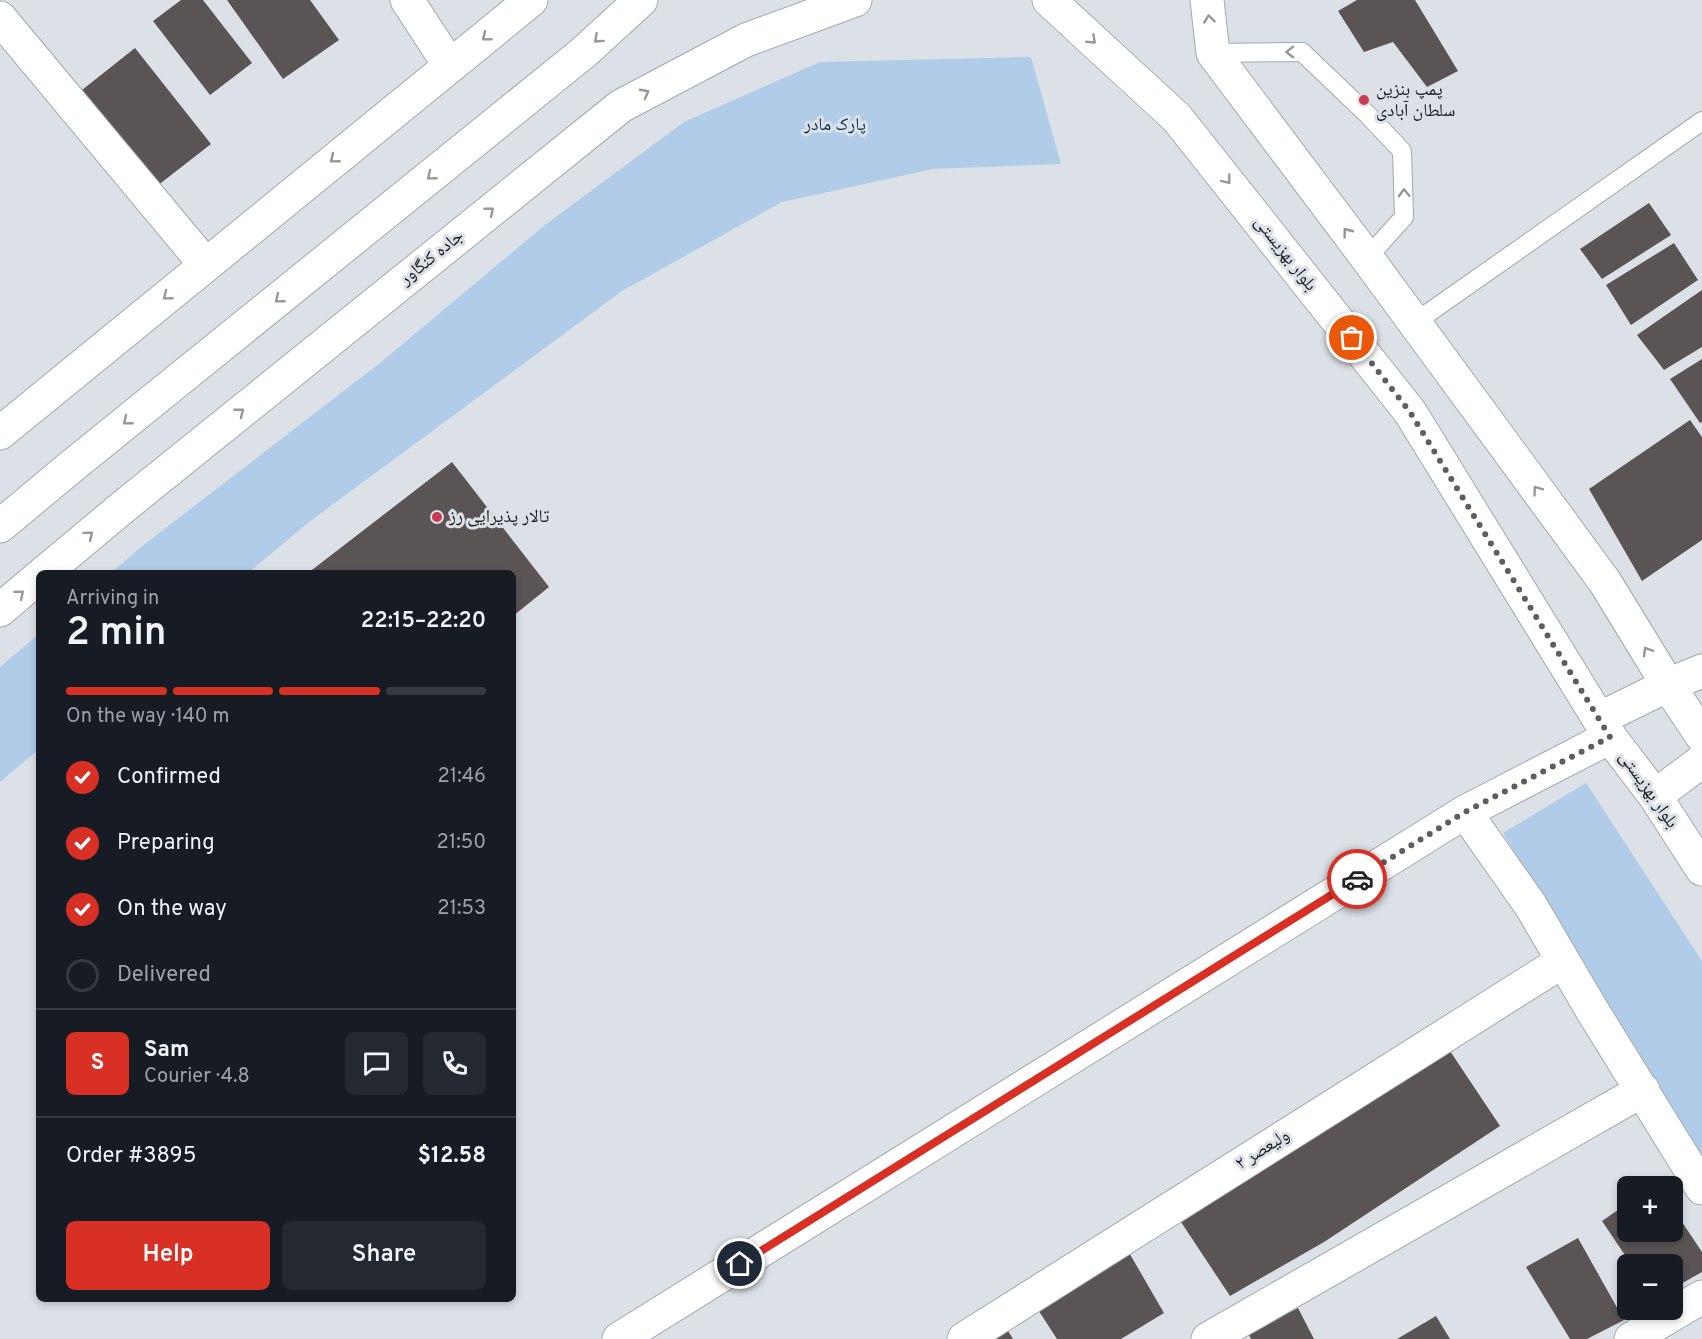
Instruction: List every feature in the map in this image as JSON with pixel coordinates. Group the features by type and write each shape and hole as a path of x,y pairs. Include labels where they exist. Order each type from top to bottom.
{"main road":[{"path":"407,0 450,66"},
{"path":"0,433 531,0"},
{"path":"0,526 583,53 641,0"},
{"name":"جاده کنگاور","path":"48,570 132,499 621,106 746,40 855,0"},
{"name":"بلوار بهزیستی","path":"1049,0 1177,118 1410,412 1604,728 1655,796 1702,869"},
{"path":"1207,0 1213,53 1605,582 1668,685 1702,735"},
{"path":"0,18 205,264"},
{"path":"0,610 36,580"},
{"path":"619,1339 1465,812 1604,728 1668,685 1702,671"},
{"path":"1655,796 1702,761"},
{"path":"1465,812 1531,906 1702,1188"},
{"name":"ولیعصر ۲","path":"963,1339 1563,961"},
{"path":"1222,1335 1643,1090"},
{"path":"1631,1339 1702,1297"}],"lane":[{"path":"1213,53 1302,52 1402,151 1404,217 1367,258"},
{"path":"1414,323 1702,120"}],"green space":[{"name":"پارک مادر","path":"1031,57 1061,164 933,169 782,202 622,291 309,522 252,570 114,570 141,547 380,363 545,225 684,122 820,62"},
{"path":"36,637 36,752 0,782 0,667"},
{"path":"1586,783 1702,961 1702,1159 1503,833"}],"building":[{"path":"181,0 203,0 252,63 210,95 153,21"},
{"path":"227,0 310,0 339,40 283,79"},
{"path":"1357,0 1415,0 1458,71 1427,87 1393,42 1364,52 1338,11"},
{"path":"135,48 211,144 157,186 82,90"},
{"path":"1649,203 1671,235 1602,279 1580,249"},
{"path":"1674,243 1698,280 1631,325 1606,285"},
{"path":"1702,290 1702,347 1664,370 1637,335"},
{"path":"1702,359 1702,422 1700,423 1670,379"},
{"path":"1690,420 1702,437 1702,540 1642,581 1589,489"},
{"name":"تالار پذیرایی رز","path":"452,462 549,587 516,614 516,570 312,570"},
{"path":"1448,1048 1500,1126 1324,1242 1230,1296 1179,1219"},
{"path":"1617,1211 1617,1242 1683,1242 1683,1224 1702,1252 1702,1272 1683,1283 1683,1254 1624,1254 1602,1221"},
{"path":"1578,1238 1617,1308 1617,1320 1624,1320 1587,1339 1570,1339 1526,1267"},
{"path":"1124,1244 1164,1313 1121,1339 1057,1339 1033,1302"},
{"path":"1298,1308 1314,1339 1251,1339 1248,1333"},
{"path":"1436,1316 1450,1339 1397,1339"},
{"path":"1005,1326 1013,1339 984,1339"}],"way so far":[{"path":"1352,338 1410,412 1610,737 1465,812 1357,879"}],"place":[{"name":"پمپ بنزین سلطان آبادی","path":"1364,100"},
{"name":"تالار پذیرایی رز","path":"437,517"}],"route":[{"path":"740,1264 1357,879"}]}
